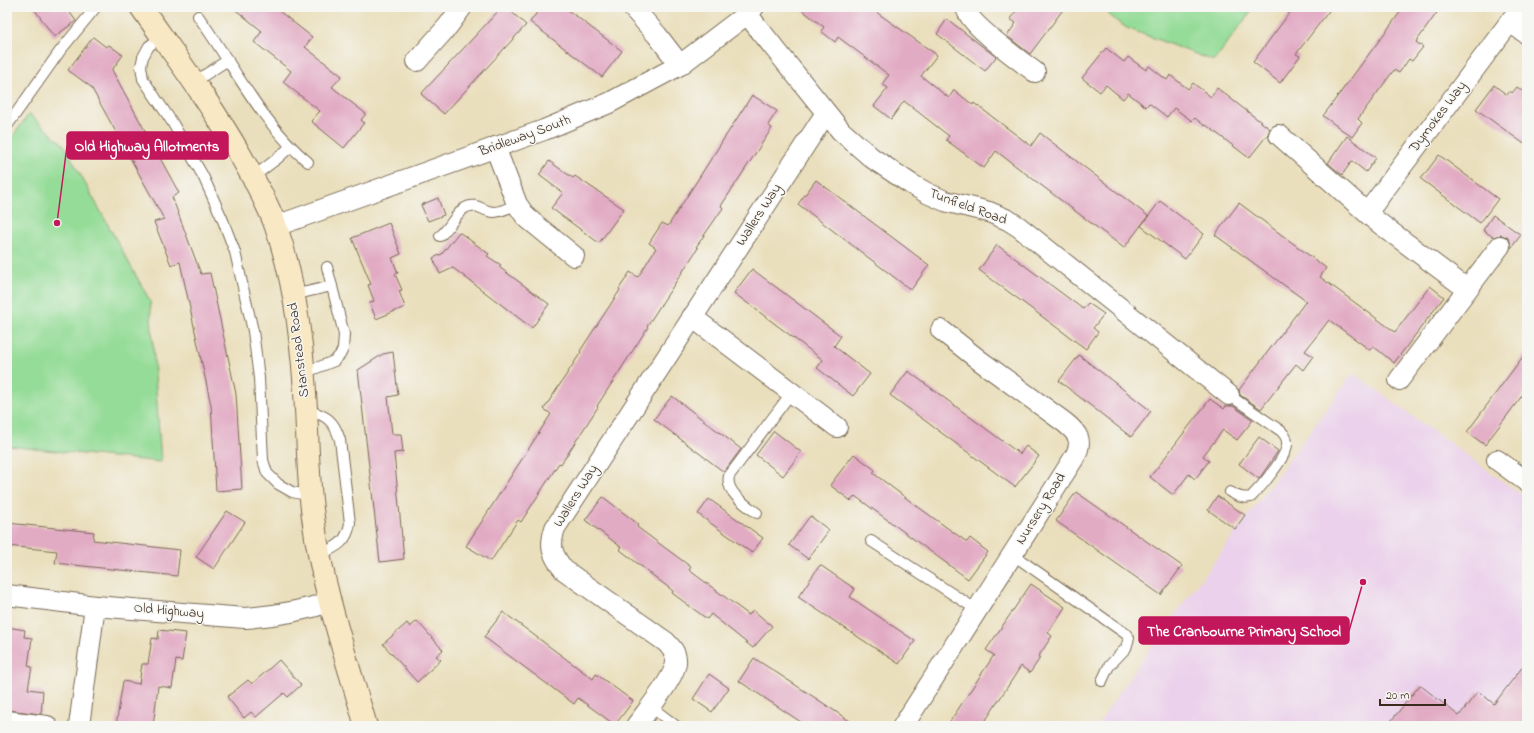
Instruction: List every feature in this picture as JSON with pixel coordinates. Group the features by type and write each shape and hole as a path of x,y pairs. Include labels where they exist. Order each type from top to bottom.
{"street":[{"name":"Stanstead Road","path":"141,7 222,124 253,177 276,226 286,261 293,295 304,373 311,496 319,555 330,602 366,726"},
{"path":"417,61 448,26 462,7"},
{"path":"632,7 657,35 680,65"},
{"path":"966,7 969,17 982,30 1035,72"},
{"name":"Bridleway South","path":"276,226 496,147 569,120 609,103 680,65 751,11"},
{"name":"Tunfield Road","path":"751,11 826,113 848,138 872,158 911,184 945,201 993,213 1019,227 1228,395"},
{"name":"Dymokes Way","path":"1367,213 1516,14 1527,34"},
{"name":"Wallers Way","path":"636,726 674,671 676,663 675,654 666,642 564,570 554,555 551,545 555,528 826,113"},
{"path":"1279,135 1367,213 1467,288"},
{"path":"496,147 518,204 531,222 574,256"},
{"path":"1399,380 1500,246"},
{"path":"692,317 837,427"},
{"name":"Nursery Road","path":"903,726 1078,452 1080,444 1073,429 941,330"},
{"path":"1497,460 1527,482"},
{"name":"Old Highway","path":"7,595 96,606 245,618 267,617 290,613 330,602"},
{"path":"79,726 96,606"},
{"path":"7,721 47,726"}],"lane":[{"path":"7,126 60,51 96,7"},
{"path":"198,16 259,108 280,136 308,162"},
{"path":"162,37 149,46 143,56 141,66 143,79 172,122 203,176 222,218 235,252 253,330 263,429 263,460 267,473 278,484 292,492 311,496"},
{"path":"194,82 228,60"},
{"path":"253,177 278,158 290,146"},
{"path":"440,236 451,226 460,212 468,206 477,206 492,212 502,211 518,204"},
{"path":"304,373 321,367 334,360 340,355 343,349 344,334 327,267"},
{"path":"293,295 332,286"},
{"path":"757,513 738,498 731,490 728,481 729,476 792,392"},
{"path":"1228,395 1281,431 1286,436 1288,441 1282,458 1251,497 1245,498 1230,492"},
{"path":"306,410 325,417 338,432 350,523 349,530 341,544 319,555"},
{"path":"871,541 977,610"},
{"path":"1012,554 1126,634 1129,638 1126,648 1109,666 1102,681"},
{"path":"650,706 676,726"}],"shaded area":[{"path":"1353,373 1527,499 1527,726 1097,726 1138,665"}],"green space":[{"path":"1100,7 1254,7 1214,61 1127,28"},
{"path":"29,114 64,145 150,301 161,462 7,446 7,144"}],"building":[{"path":"33,7 66,7 76,21 54,37"},
{"path":"232,7 274,7 312,37 305,47 342,76 332,87 366,114 361,120 364,123 344,148 311,121 320,111 283,82 291,71 254,42 262,31"},
{"path":"502,7 506,7 526,25 444,114 421,94"},
{"path":"541,7 564,7 622,51 602,77 530,22"},
{"path":"798,7 869,7 937,55 921,76 949,98 954,90 973,105 974,103 1031,146 1040,133 1148,216 1124,248 996,151 984,168 946,140 949,136 904,101 891,119 874,106 888,88 882,84 889,75 838,37 835,42 821,31 824,27"},
{"path":"1019,7 1065,7 1030,54 1007,36 1016,23 1010,19"},
{"path":"1294,7 1332,7 1296,54 1300,56 1280,83 1253,62"},
{"path":"1404,7 1441,7 1416,42 1423,47 1412,61 1409,59 1399,73 1394,70 1358,119 1362,123 1352,137 1323,116"},
{"path":"947,19 996,57 985,71 937,34"},
{"path":"93,37 106,47 109,45 123,55 112,70 179,193 172,197 201,274 210,273 236,394 242,489 216,491 211,405 180,262 171,265 154,222 164,219 91,87 68,70"},
{"path":"1106,48 1124,62 1128,57 1146,70 1149,66 1167,80 1170,75 1188,89 1193,83 1211,97 1217,88 1270,129 1268,134 1249,158 1206,125 1205,126 1195,118 1192,121 1174,108 1167,117 1149,103 1146,107 1128,93 1123,99 1106,85 1100,92 1082,78"},
{"path":"1494,85 1507,95 1510,91 1512,93 1517,87 1527,95 1527,146 1476,109"},
{"path":"752,95 777,111 768,125 772,128 721,206 723,208 696,247 698,248 647,326 648,327 597,406 598,407 561,464 559,463 521,522 518,520 491,561 466,546 551,414 544,409 620,290 619,289 630,272 638,277 656,248 649,243 662,223 668,226"},
{"path":"1347,136 1376,158 1366,172 1352,161 1342,175 1328,163"},
{"path":"1439,155 1498,199 1480,223 1421,179"},
{"path":"549,161 573,178 575,176 624,209 599,243 551,208 563,193 539,175"},
{"path":"816,180 929,265 911,290 798,204"},
{"path":"438,198 444,215 428,221 421,205"},
{"path":"1160,201 1204,234 1185,259 1141,226"},
{"path":"1239,203 1326,268 1320,277 1395,332 1430,286 1444,297 1394,363 1373,346 1370,350 1329,320 1305,351 1313,356 1303,370 1296,364 1261,409 1240,395 1239,390 1306,301 1215,235"},
{"path":"1493,215 1521,235 1511,248 1510,241 1507,237 1501,235 1493,237 1483,230"},
{"path":"389,223 401,254 392,258 398,273 395,274 402,290 399,291 405,307 376,319 370,303 374,301 368,285 371,284 352,238"},
{"path":"459,232 489,254 487,256 501,265 499,267 549,304 532,328 453,268 440,274 433,258 442,254"},
{"path":"997,245 1083,309 1088,303 1104,314 1093,328 1098,332 1086,349 979,270"},
{"path":"752,269 841,336 834,346 870,374 853,396 817,368 823,360 734,293"},
{"path":"1527,351 1527,389 1485,445 1467,432"},
{"path":"393,352 398,395 388,397 392,434 401,434 403,452 394,453 404,559 380,562 358,370 383,354"},
{"path":"1079,355 1151,411 1131,437 1059,381"},
{"path":"908,371 1020,454 1026,446 1039,456 1015,487 890,395"},
{"path":"672,396 741,449 724,472 654,419"},
{"path":"1210,399 1224,409 1226,406 1233,406 1253,420 1237,440 1223,430 1203,456 1209,461 1195,479 1189,474 1173,495 1150,477"},
{"path":"774,431 801,452 783,476 756,455"},
{"path":"1259,437 1278,451 1259,479 1239,464"},
{"path":"854,454 875,470 873,473 914,504 967,542 970,538 988,552 968,579 855,496 851,501 830,485"},
{"path":"1076,492 1182,566 1161,595 1056,521"},
{"path":"1217,496 1245,515 1235,529 1208,510"},
{"path":"603,497 638,524 637,527 691,567 689,570 749,615 753,610 772,626 753,648 711,614 707,619 672,593 673,591 619,549 621,547 585,520"},
{"path":"709,499 763,538 752,553 698,514"},
{"path":"227,511 245,522 214,569 196,557"},
{"path":"810,516 829,530 808,559 789,545"},
{"path":"7,523 94,532 93,540 180,550 177,576 55,563 57,551 7,546"},
{"path":"820,565 855,589 850,597 915,641 899,664 798,597"},
{"path":"1031,584 1065,607 1048,633 1052,636 1038,657 1040,658 1030,673 1021,666 982,726 947,726 994,655 986,650"},
{"path":"503,612 593,679 596,674 633,701 615,725 578,698 574,704 484,637"},
{"path":"417,621 443,650 436,656 441,660 417,682 383,644 407,623 410,627"},
{"path":"7,627 25,630 24,637 32,638 28,666 32,667 28,689 43,691 41,714 7,710"},
{"path":"159,630 186,633 182,661 176,660 172,688 158,686 153,726 116,726 123,681 139,684 142,664 148,664 152,638 158,639"},
{"path":"754,658 857,726 807,726 739,681"},
{"path":"279,660 301,685 288,697 284,693 256,717 251,712 244,718 227,697 248,680 252,684"},
{"path":"1527,661 1527,726 1387,726 1420,685 1459,716 1478,691 1494,704"},
{"path":"709,674 729,688 712,712 693,699"}],"place":[{"name":"Old Highway Allotments","path":"57,223"},
{"name":"The Cranbourne Primary School","path":"1363,582"}]}
